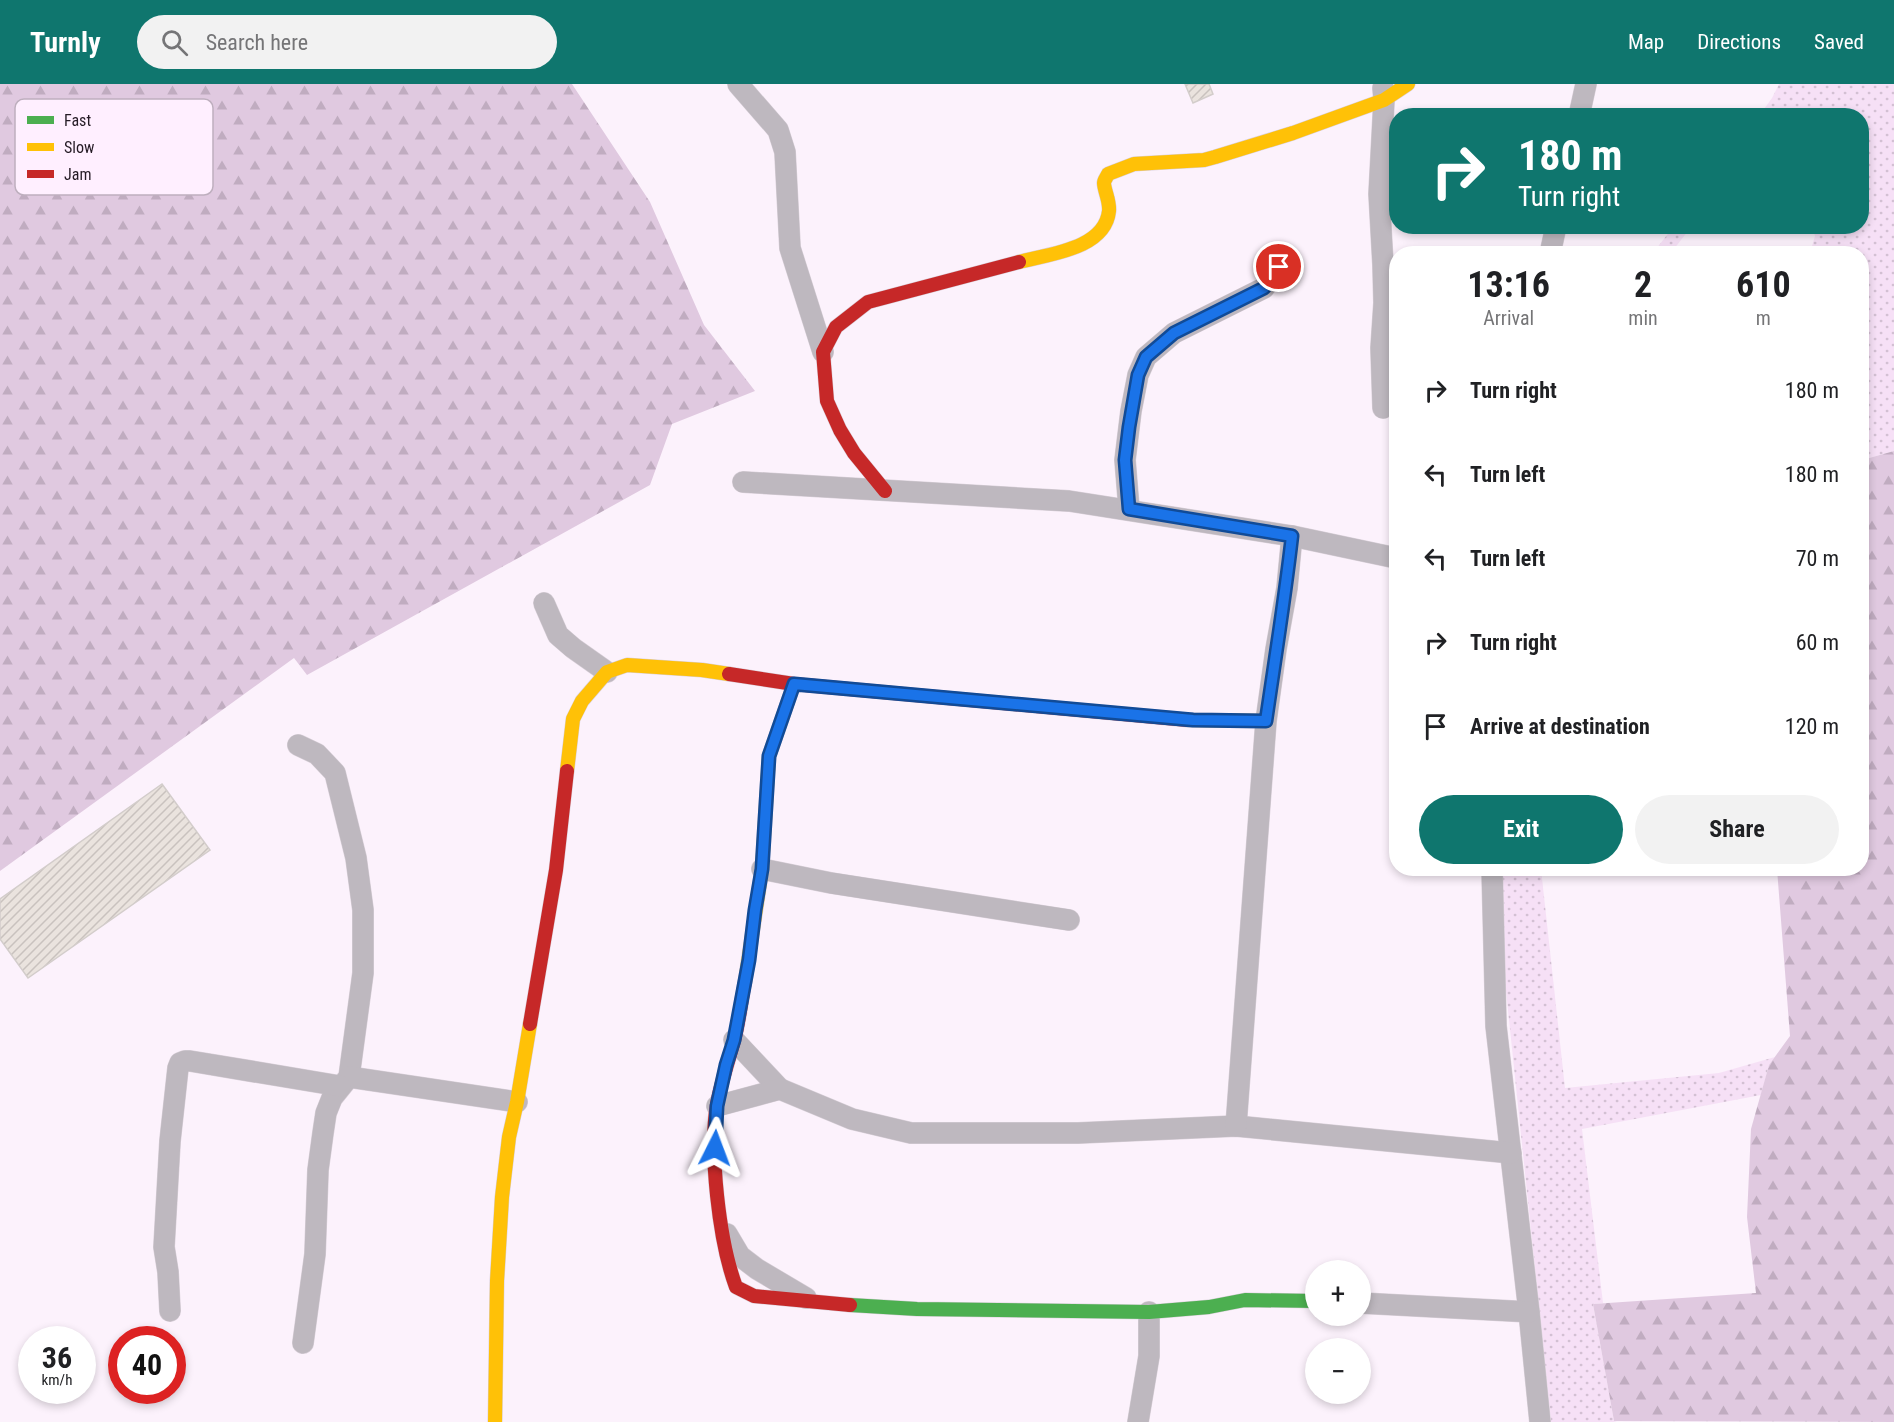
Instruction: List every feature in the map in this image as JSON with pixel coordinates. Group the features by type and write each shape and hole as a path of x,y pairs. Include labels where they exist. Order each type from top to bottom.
{"street":[{"path":"738,84 778,130 785,152 790,248 824,352 827,401 854,453 885,491"},
{"path":"824,352 836,327 868,302 1082,245 1091,240 1102,231 1109,211 1109,197 1104,183 1108,174 1134,164 1204,160 1215,157 1293,133 1383,92 1408,84"},
{"path":"1582,108 1586,84"},
{"path":"1383,92 1379,194 1384,303 1381,348 1383,408"},
{"path":"1129,509 1125,460 1138,375 1146,357 1174,333 1264,288 1288,256"},
{"path":"743,482 1069,501 1292,536 1389,557"},
{"path":"1236,1126 1266,721 1287,588 1292,536"},
{"path":"544,603 558,635 607,672"},
{"path":"495,1422 496,1281 500,1217 511,1119 517,1102 556,870 573,719 582,701 607,672 627,665 702,670 794,684 1193,720 1266,721"},
{"path":"794,684 769,756 762,869 749,960 734,1040 717,1106 715,1148 721,1226 740,1256 810,1301 844,1305 917,1309 1149,1312 1209,1307 1245,1300 1305,1301"},
{"path":"298,745 317,754 335,773 356,858 363,910 363,973 344,1081 332,1098 326,1113 323,1133 318,1170 315,1254 303,1343"},
{"path":"762,869 831,883 1069,920"},
{"path":"1492,876 1496,1026 1529,1312 1539,1422"},
{"path":"734,1040 780,1089 852,1119 911,1133 1078,1133 1236,1126 1511,1153"},
{"path":"170,1311 164,1247 166,1193 174,1094 180,1063 190,1061 517,1102"},
{"path":"717,1106 780,1089"},
{"path":"1371,1305 1529,1312"},
{"path":"1138,1422 1149,1356 1149,1312"}],"shaded area":[{"path":"1779,84 1894,84 1894,451 1869,458 1869,246 1812,246 1814,234 1869,234 1869,108 1765,108"},
{"path":"1668,234 1686,234 1676,246 1658,246"},
{"path":"1499,876 1542,876 1565,1088 1719,1073 1775,1057 1769,1065 1761,1095 1582,1129 1603,1303 1593,1304 1614,1421 1617,1422 1551,1422 1506,991"}],"green space":[{"path":"0,84 572,84 650,202 704,325 755,391 672,424 650,485 307,675 294,658 0,871"},
{"path":"1894,451 1894,1422 1614,1421 1593,1304 1756,1293 1747,1217 1751,1129 1769,1065 1790,1036 1778,876 1869,876 1869,458"}],"building":[{"path":"1185,84 1209,84 1213,94 1193,103"},
{"path":"162,784 210,850 28,978 0,939 0,899"}],"traffic: fast":[{"path":"850,1305 917,1309 1149,1312 1209,1307 1245,1300 1305,1301"}],"traffic: slow":[{"path":"1019,262 1074,248 1097,234 1105,224 1109,211 1104,183 1108,174 1134,164 1204,160 1215,157 1293,133 1384,100 1408,84"},
{"path":"567,771 573,719 582,701 607,672 627,665 729,674"},
{"path":"745,982 762,869 769,756 794,684"},
{"path":"1188,720 1266,721"},
{"path":"495,1422 497,1281 502,1197 509,1137 530,1024"}],"traffic: jam":[{"path":"885,491 854,453 840,430 827,401 823,352 836,327 868,302 1019,262"},
{"path":"729,674 794,684 1188,720"},
{"path":"530,1024 556,870 567,771"},
{"path":"745,982 736,1034 717,1104 714,1146 720,1222 736,1287 754,1296 850,1305"}],"route":[{"path":"715,1148 717,1106 734,1040 749,960 762,869 769,756 794,684 1193,720 1266,721 1287,588 1292,536 1129,509 1125,460 1134,393 1138,375 1146,357 1174,333 1264,288 1279,267"}]}
